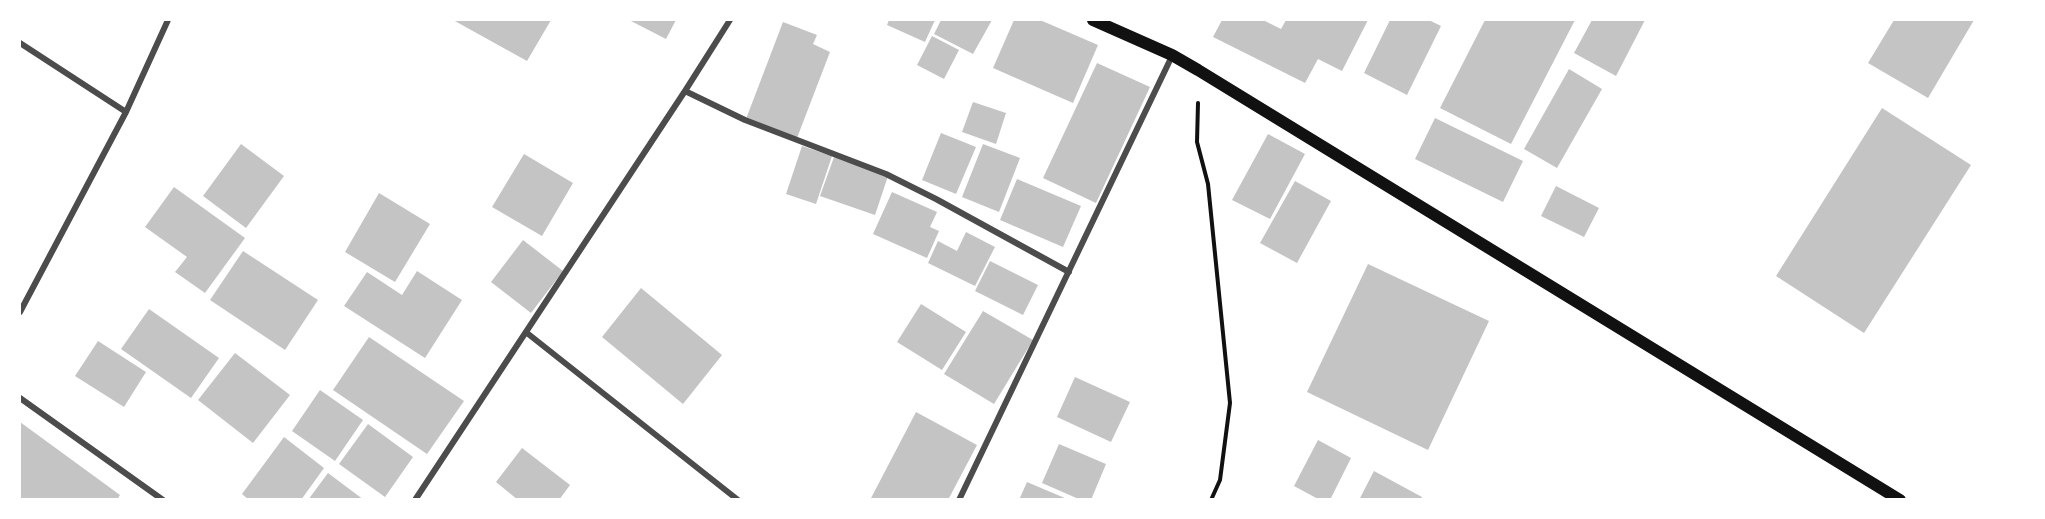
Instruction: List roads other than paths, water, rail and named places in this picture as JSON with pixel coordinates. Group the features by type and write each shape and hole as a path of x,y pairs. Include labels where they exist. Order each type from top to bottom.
{"main road":[{"path":"1093,20 1172,55 1198,70 1898,499"}],"street":[{"path":"20,312 126,112 168,20"},
{"path":"415,500 686,91 730,20"},
{"path":"20,43 126,112"},
{"path":"959,500 1172,55"},
{"path":"686,91 745,120 886,174 1069,272"},
{"path":"526,333 738,500"},
{"path":"20,398 163,500"}]}
